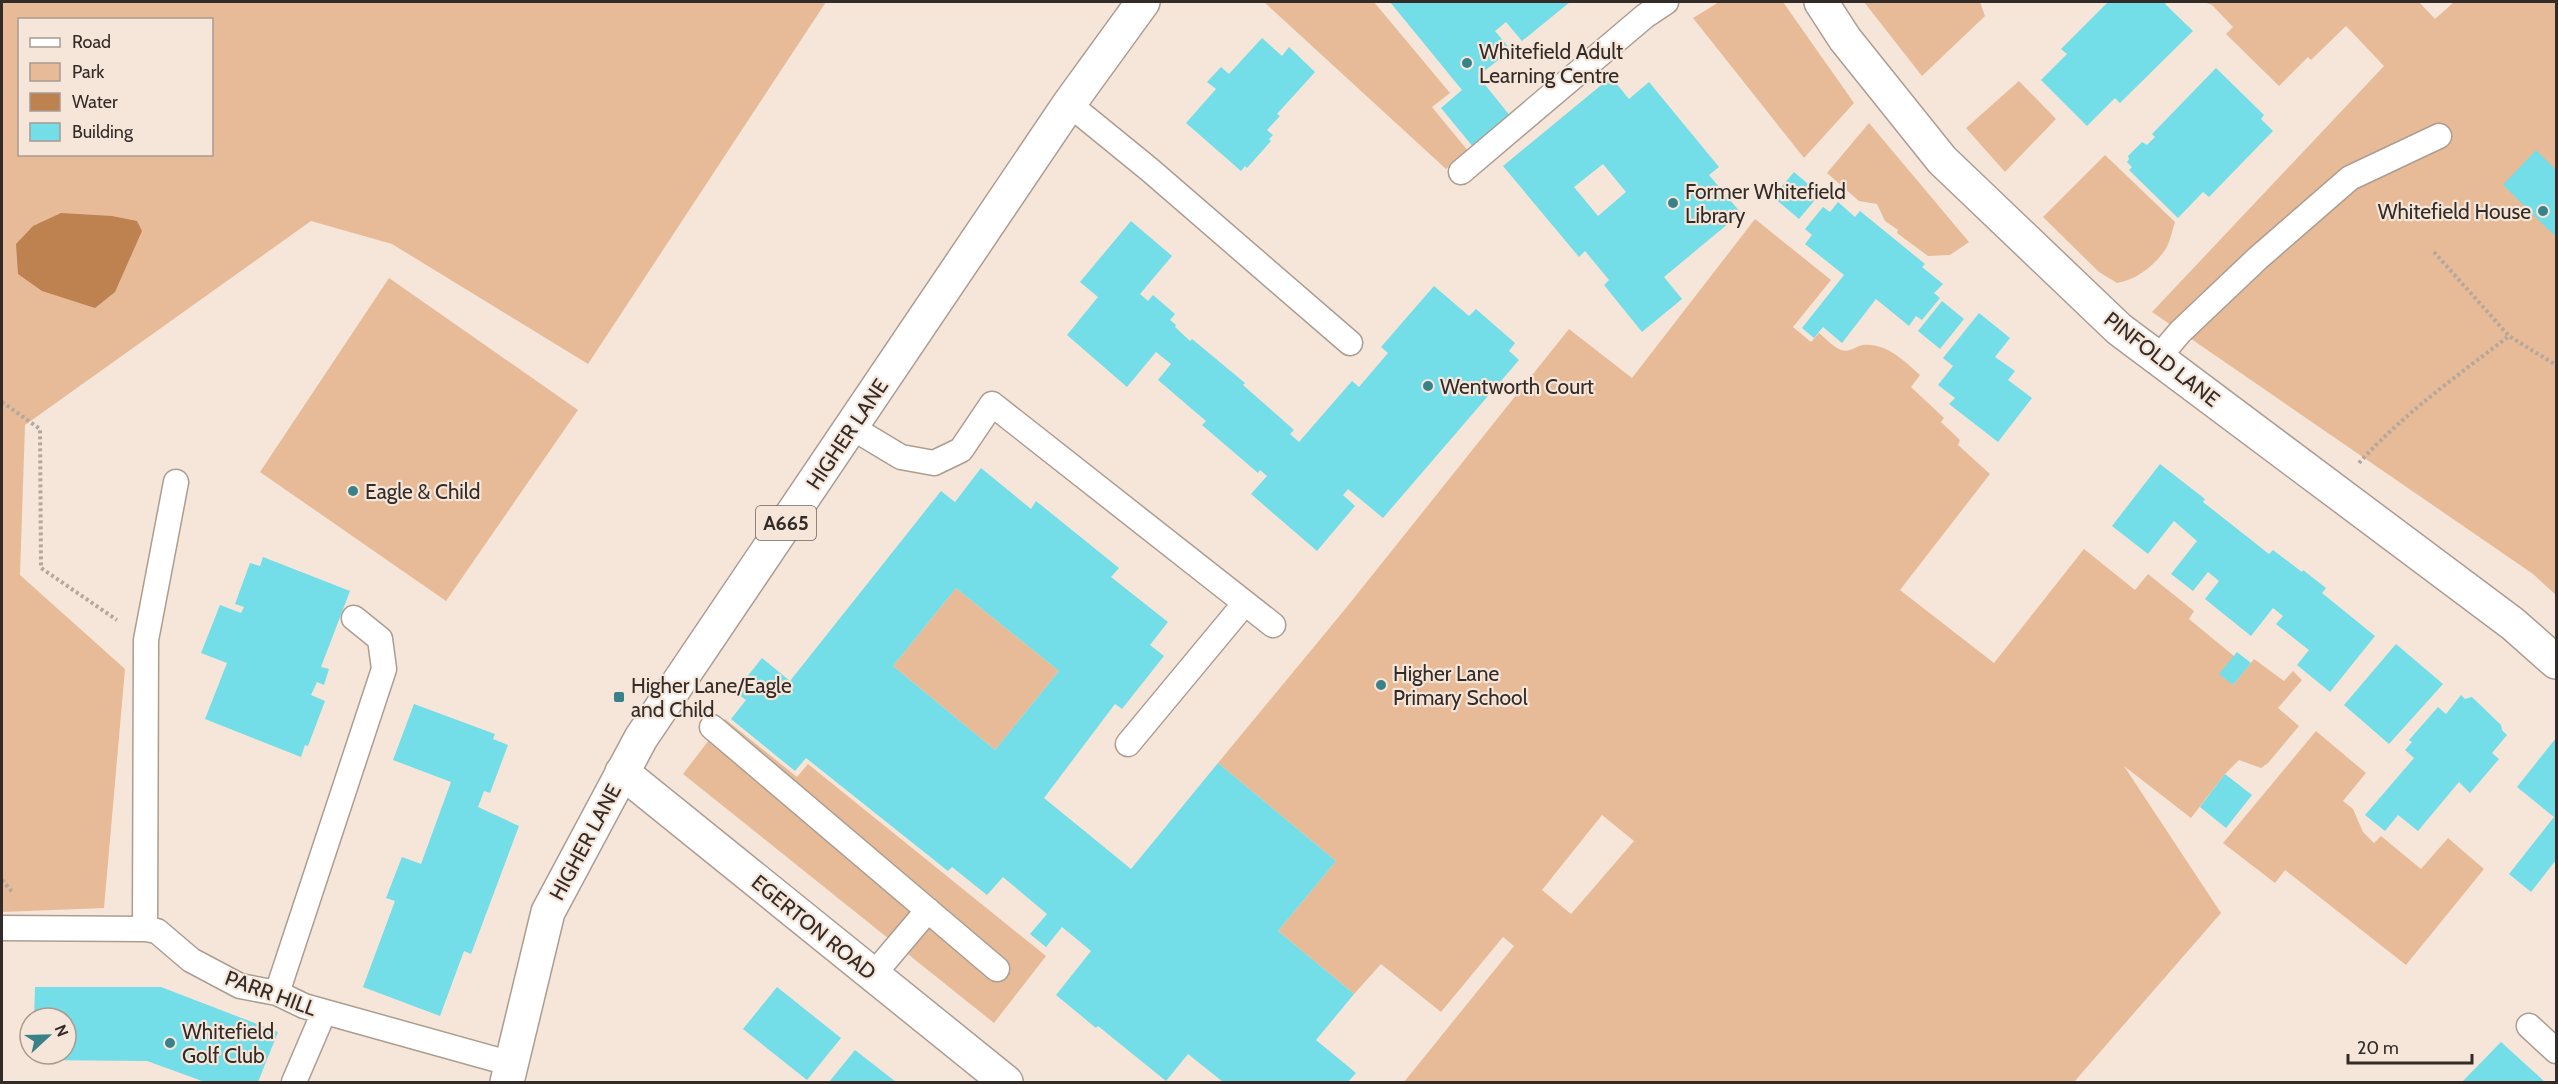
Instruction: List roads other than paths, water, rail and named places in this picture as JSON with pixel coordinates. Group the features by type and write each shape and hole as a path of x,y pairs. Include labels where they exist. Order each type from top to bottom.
{"street":[{"name":"HIGHER LANE","path":"509,1073 548,912 641,738 1069,104 1143,2"},
{"name":"PINFOLD LANE","path":"1821,2 1845,39 1942,160 2119,329 2513,624 2556,662"},
{"name":"EGERTON ROAD","path":"622,772 1006,1083"}],"lane":[{"path":"1461,172 1645,16 1665,2"},
{"path":"1069,104 1150,170 1350,343"},
{"path":"2158,358 2180,332 2258,258 2350,178 2439,136"},
{"path":"851,427 901,457 934,463 961,450 992,404 1273,625"},
{"path":"145,929 146,640 176,482"},
{"path":"1128,744 1245,603"},
{"path":"277,993 384,669 380,639 354,618"},
{"path":"712,727 997,969"},
{"path":"873,975 928,910"},
{"name":"PARR HILL","path":"2,928 157,931 191,960 240,986 277,993 304,1006 509,1073"},
{"path":"294,1083 324,1012"},
{"path":"2529,1026 2556,1051"}],"water":[{"path":"61,213 112,216 137,221 142,231 115,292 95,308 42,291 18,274 16,244 33,226"}],"place":[{"name":"Whitefield Adult Learning Centre","path":"1467,63"},
{"name":"Former Whitefield Library","path":"1673,203"},
{"name":"Whitefield House","path":"2543,211"},
{"name":"Wentworth Court","path":"1428,386"},
{"name":"Eagle & Child","path":"353,491"},
{"name":"Higher Lane Primary School","path":"1381,685"},
{"name":"Higher Lane/Eagle and Child","path":"619,697"},
{"name":"Whitefield Golf Club","path":"170,1043"}]}
